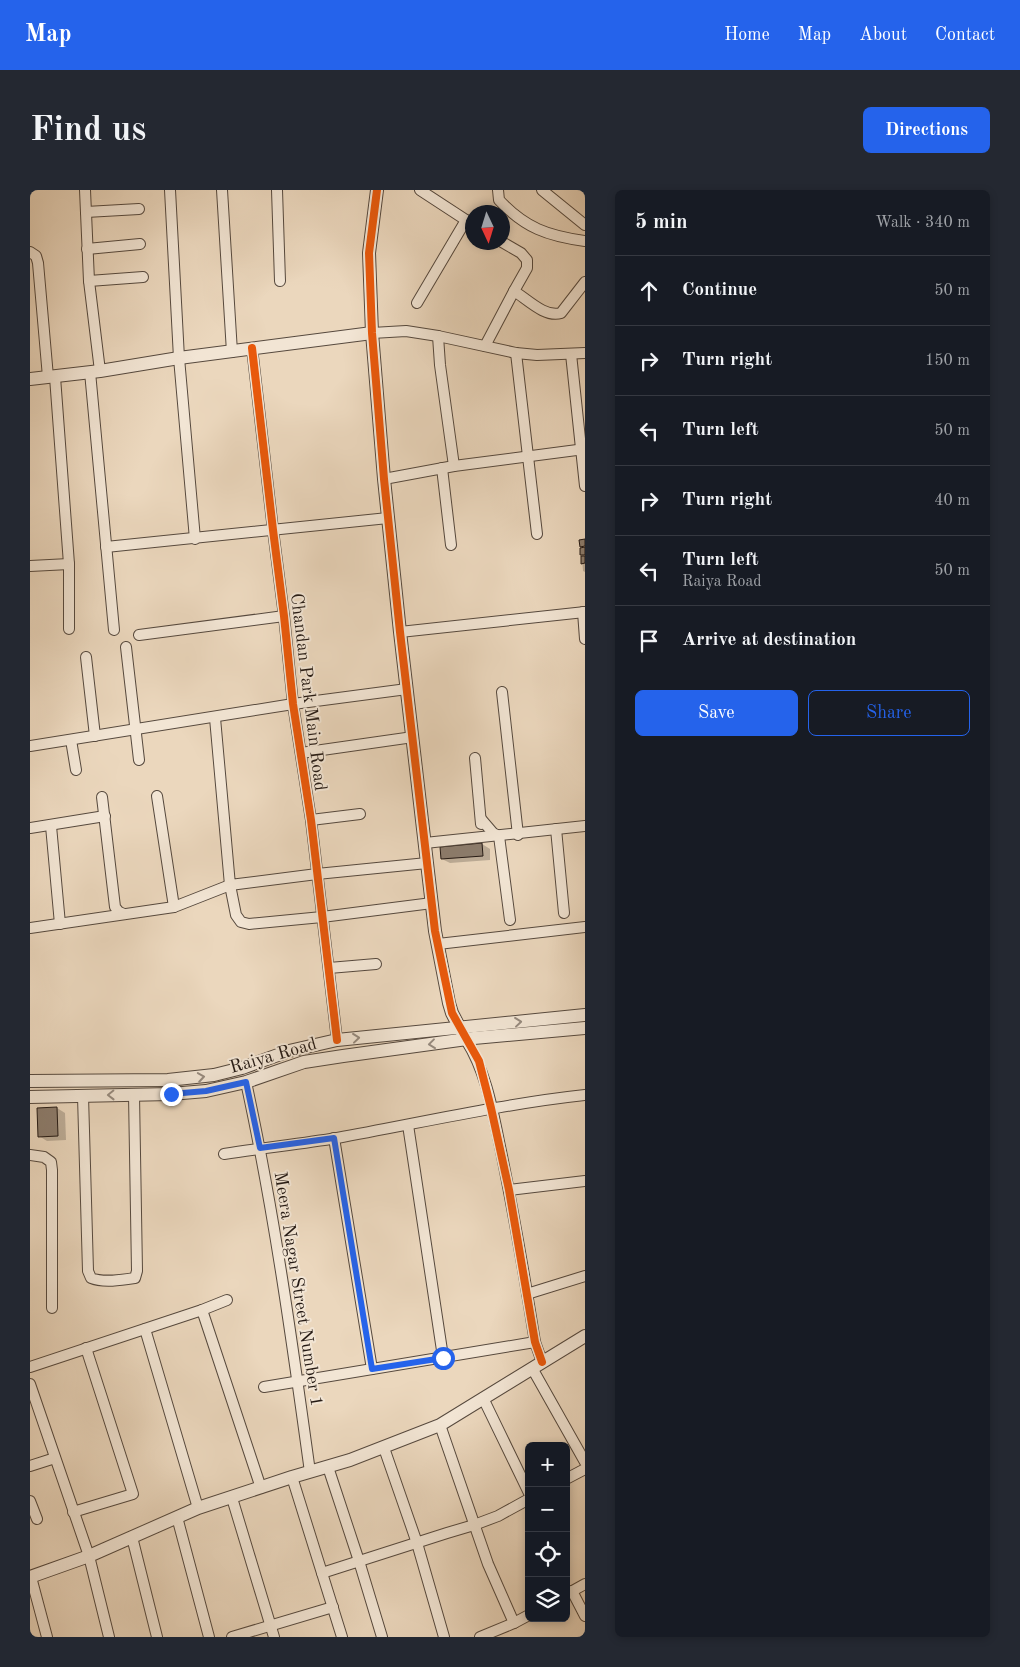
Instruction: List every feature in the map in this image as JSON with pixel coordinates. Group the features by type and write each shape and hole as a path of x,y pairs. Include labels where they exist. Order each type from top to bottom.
{"street":[{"path":"85,190 106,547 114,630"},
{"path":"170,190 179,358 195,538"},
{"path":"222,190 232,352"},
{"path":"277,190 280,281"},
{"path":"377,190 369,253 372,333 384,479 400,632 438,944 449,1003 459,1028 478,1061 492,1108 509,1190 535,1342 537,1365 585,1462"},
{"path":"420,190 465,219"},
{"path":"498,190 499,200 526,224 553,236 585,241"},
{"path":"542,190 585,225"},
{"path":"86,212 139,209"},
{"path":"417,303 465,228"},
{"path":"87,249 140,244"},
{"path":"485,346 527,268 527,260 510,247"},
{"path":"30,252 36,256 38,263 52,377 69,564 69,630"},
{"path":"89,281 143,277"},
{"path":"514,291 548,314 556,315 561,313 585,282"},
{"path":"30,379 95,372 252,348 372,333 406,331 516,353 537,355 585,353"},
{"path":"438,336 440,365 454,466"},
{"name":"Chandan Park Main Road","path":"252,348 293,704 311,820 337,1040"},
{"path":"516,353 537,534"},
{"path":"571,354 583,449 585,486"},
{"path":"384,479 454,466 583,449"},
{"path":"442,468 451,545"},
{"path":"106,547 388,518"},
{"path":"30,566 69,564"},
{"path":"400,632 584,612 585,639"},
{"path":"139,636 284,616"},
{"path":"126,647 139,760"},
{"path":"86,656 95,736"},
{"path":"30,746 215,718 293,704 407,688"},
{"path":"502,692 518,834"},
{"path":"215,718 230,885 236,915 241,922 249,924 322,917 432,903"},
{"path":"301,753 413,738"},
{"path":"71,740 76,770"},
{"path":"476,758 482,838"},
{"path":"157,796 174,907"},
{"path":"102,797 116,907 118,912 124,914"},
{"path":"311,820 360,814"},
{"path":"30,828 52,826 105,816"},
{"path":"481,819 493,833 499,836"},
{"path":"52,826 60,924"},
{"path":"407,865 425,846 585,826"},
{"path":"556,829 564,913"},
{"path":"499,836 510,920"},
{"path":"30,928 174,907 230,885 427,863"},
{"path":"438,944 585,927"},
{"path":"329,968 376,964"},
{"name":"Raiya Road","path":"30,1082 168,1080 205,1076 242,1068 289,1051 337,1040 585,1015"},
{"name":"Raiya Road","path":"30,1096 171,1094 206,1091 246,1082 304,1062 466,1040 585,1028"},
{"path":"242,1068 246,1082"},
{"name":"Meera Nagar Street Number 1","path":"246,1082 260,1148 286,1300 310,1472"},
{"path":"83,1096 88,1271 91,1278 97,1280 135,1278 138,1271 134,1095"},
{"path":"224,1154 334,1138 492,1108 585,1095"},
{"path":"408,1124 443,1358"},
{"path":"334,1138 372,1369"},
{"path":"30,1156 44,1157 51,1162 52,1308"},
{"path":"509,1190 585,1181"},
{"path":"527,1294 585,1276"},
{"path":"30,1367 227,1300"},
{"path":"202,1310 261,1488"},
{"path":"145,1329 198,1508"},
{"path":"47,1637 30,1577 89,1556 198,1508 384,1448 440,1425 585,1336"},
{"path":"264,1387 535,1342"},
{"path":"74,1512 133,1494 86,1348"},
{"path":"30,1384 89,1556 109,1637"},
{"path":"483,1398 527,1487"},
{"path":"440,1425 488,1564 514,1623"},
{"path":"384,1448 418,1542 444,1637"},
{"path":"30,1466 55,1458"},
{"path":"328,1467 382,1637"},
{"path":"570,1477 585,1470"},
{"path":"292,1477 342,1637"},
{"path":"232,1498 274,1637"},
{"path":"30,1501 37,1519"},
{"path":"322,1573 474,1525 498,1516 525,1501"},
{"path":"177,1517 209,1637"},
{"path":"132,1537 157,1637"},
{"path":"570,1592 585,1584"},
{"path":"570,1594 585,1616"},
{"path":"232,1637 333,1606"},
{"path":"480,1637 525,1617"}],"building":[{"path":"585,539 585,546 580,547 579,540"},
{"path":"585,547 585,555 580,555 580,548"},
{"path":"581,556 585,556 585,563 581,564"},
{"path":"482,843 483,856 441,859 440,847"},
{"path":"57,1107 58,1136 38,1137 37,1108"}],"cycle path":[{"path":"377,190 369,253 372,333 384,479 400,632 435,931 452,1013 479,1061 491,1108 509,1190 535,1342 542,1362"},
{"path":"252,348 293,704 311,820 337,1040"}],"route":[{"path":"171,1094 206,1091 246,1082 260,1148 334,1138 372,1369 443,1358"}]}
